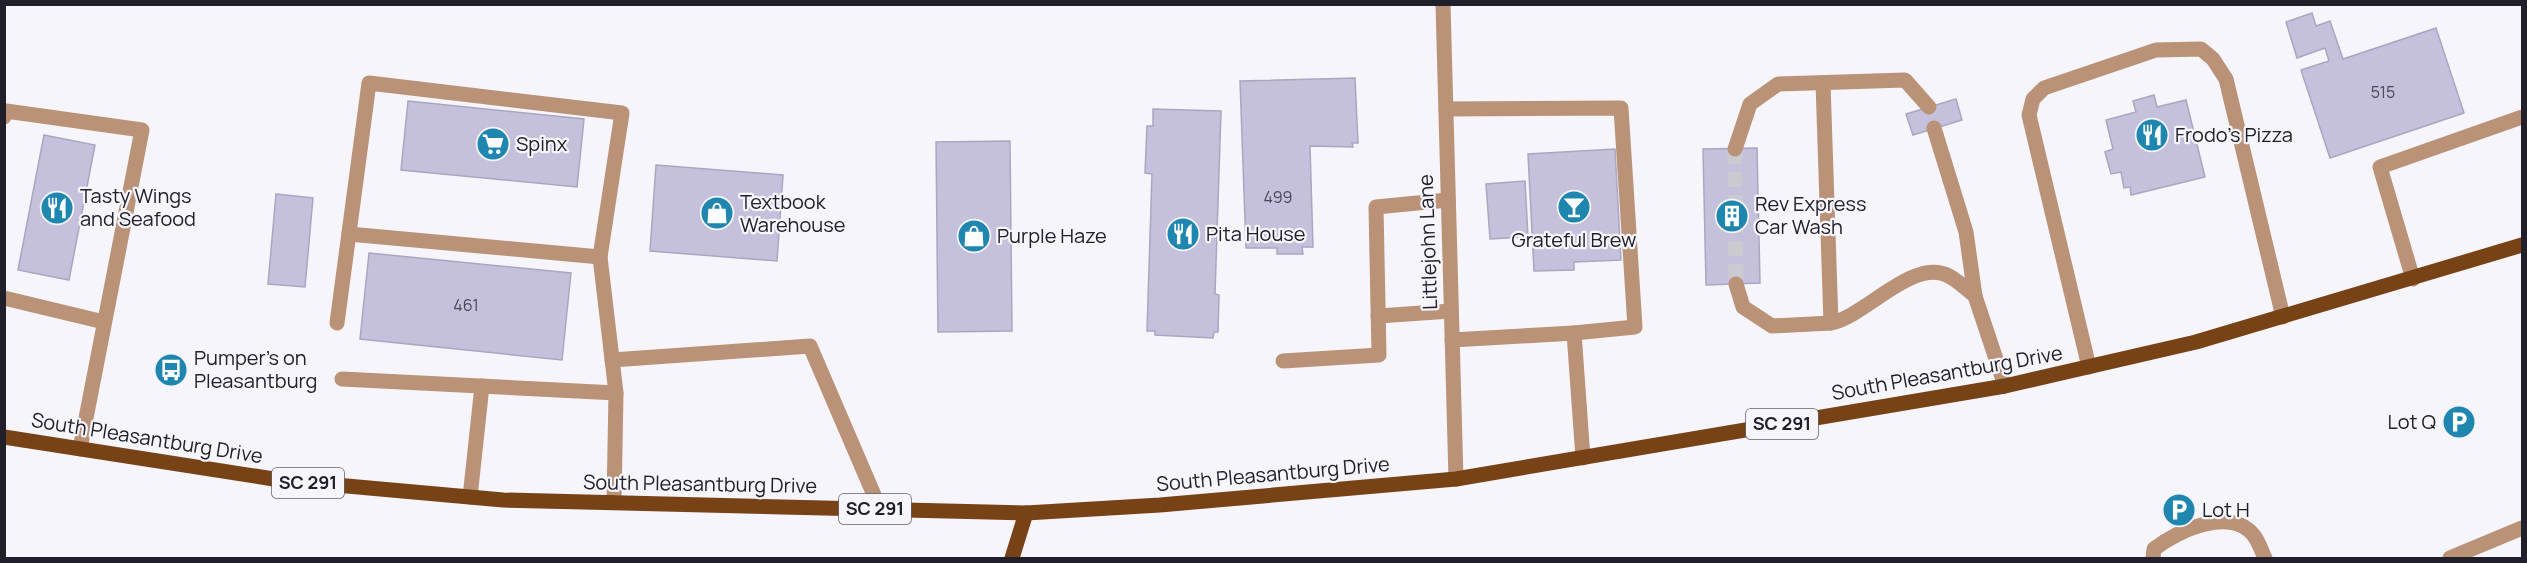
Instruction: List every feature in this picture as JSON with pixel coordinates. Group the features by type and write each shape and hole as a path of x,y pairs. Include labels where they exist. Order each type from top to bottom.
{"main road":[{"name":"South Pleasantburg Drive","path":"4,437 280,480 470,497 1026,513 1160,505 1456,479 2005,386 2196,342 2523,245"},
{"path":"1012,558 1026,513"}],"street":[{"name":"Littlejohn Lane","path":"1443,4 1456,479"},
{"path":"2089,368 2029,115 2033,99 2044,88 2156,50 2201,49 2213,59 2226,79 2283,317"},
{"path":"1736,148 1750,104 1779,84 1905,80 1929,107"},
{"path":"337,323 369,83 622,113 600,257 616,393 614,502"},
{"path":"1823,83 1831,323"},
{"path":"1446,109 1621,108 1635,327 1452,340"},
{"path":"4,117 6,111 142,130 80,449"},
{"path":"2413,279 2380,167 2523,117"},
{"path":"1934,128 1966,232 1975,296 2005,386"},
{"path":"1283,361 1379,355 1376,207 1448,200"},
{"path":"349,234 600,257"},
{"path":"1736,284 1743,306 1772,326 1846,320 1903,282 1929,272 1948,275 1975,296"},
{"path":"4,298 104,322"},
{"path":"1378,316 1451,311"},
{"path":"1574,333 1583,458"},
{"path":"612,360 810,346 880,510"},
{"path":"342,379 616,393"},
{"path":"470,497 482,386"},
{"path":"2153,558 2154,549 2171,536 2218,521 2238,523 2255,536 2265,558"},
{"path":"2450,558 2523,528"}],"building":[{"path":"2312,13 2316,26 2330,21 2343,59 2436,28 2464,113 2330,158 2301,70 2329,61 2325,48 2297,58 2286,22"},
{"path":"1355,78 1358,143 1352,143 1353,147 1310,146 1313,247 1302,247 1303,254 1277,254 1277,248 1246,248 1240,81"},
{"name":"Frodo's Pizza","path":"2154,95 2157,107 2186,100 2205,177 2131,195 2130,187 2124,188 2121,172 2111,174 2105,152 2113,149 2106,120 2136,112 2133,101"},
{"path":"1956,99 1962,120 1913,135 1906,114"},
{"name":"Spinx","path":"408,101 584,119 577,187 401,170"},
{"name":"Pita House","path":"1153,109 1221,111 1215,294 1219,295 1218,332 1214,332 1213,338 1155,335 1155,331 1147,331 1152,174 1145,173 1147,126 1153,126"},
{"name":"Tasty Wings and Seafood","path":"44,135 95,145 69,280 18,270"},
{"name":"Purple Haze","path":"1010,141 1012,331 938,332 936,142"},
{"name":"Rev Express Car Wash","path":"1757,148 1760,283 1706,285 1703,149"},
{"name":"Grateful Brew","path":"1615,149 1621,260 1574,262 1574,270 1534,271 1528,154"},
{"name":"Textbook Warehouse","path":"656,165 783,175 777,261 650,251"},
{"path":"1525,181 1528,237 1490,239 1486,184"},
{"path":"276,194 313,198 305,287 268,284"},
{"path":"369,253 571,273 562,360 360,339"},
{"path":"164,360 179,362 178,372 163,370"}],"tunnel":[{"path":"1735,149 1736,284"}],"place":[{"name":"Frodo's Pizza","path":"2152,135"},
{"name":"Spinx","path":"493,144"},
{"name":"Grateful Brew","path":"1574,207"},
{"name":"Tasty Wings and Seafood","path":"57,208"},
{"name":"Textbook Warehouse","path":"717,213"},
{"name":"Rev Express Car Wash","path":"1732,216"},
{"name":"Pita House","path":"1183,234"},
{"name":"Purple Haze","path":"974,236"},
{"name":"Pumper's on Pleasantburg","path":"171,370"},
{"name":"Lot Q","path":"2459,422"},
{"name":"Lot H","path":"2179,510"}]}
